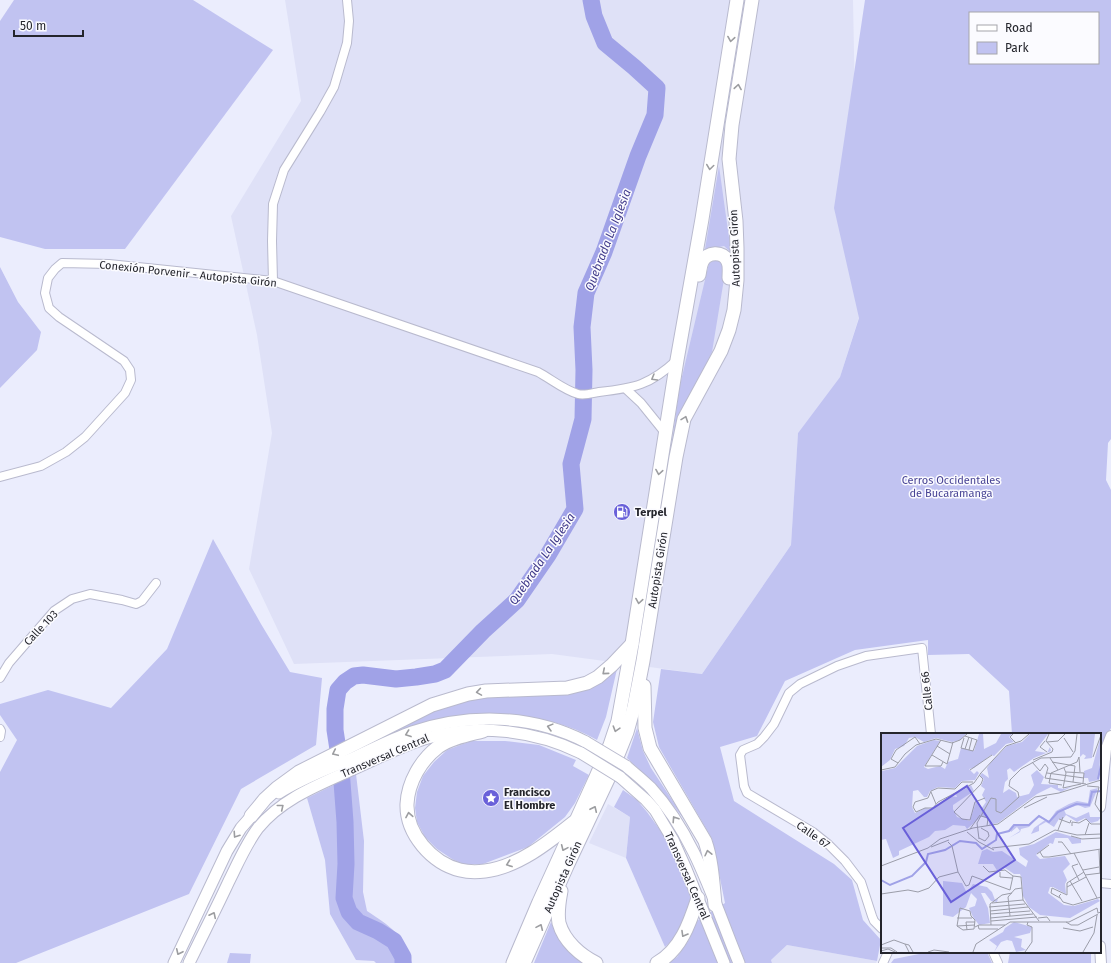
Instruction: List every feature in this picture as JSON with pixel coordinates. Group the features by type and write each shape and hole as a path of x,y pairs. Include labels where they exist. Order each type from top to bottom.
{"highway":[{"name":"Autopista Girón","path":"513,963 615,732 632,644 677,360 702,219 737,0"},
{"name":"Autopista Girón","path":"524,963 624,742 634,707 643,662 676,457 684,419 721,351 729,330 734,310 737,280 736,221 729,159 732,125 752,0"},
{"path":"681,340 688,326 702,263 708,256 720,254 726,259 729,266 727,299 719,339 721,351"},
{"path":"252,816 265,799 299,772 322,771 353,757 432,706 468,694 503,689 576,687 598,677 612,666 632,644"},
{"path":"643,662 644,728 646,738 654,756 705,841 712,872 715,905"},
{"path":"483,730 456,738 439,746 423,762 414,777 408,792 407,805 409,820 415,834 423,846 431,854 452,867 461,870 486,871 519,860 534,852 576,819"},
{"path":"567,866 560,892 558,908 559,923 568,941 589,960 596,963"},
{"path":"657,963 670,953 684,935 698,898"}],"main road":[{"name":"Transversal Central","path":"189,963 245,849 258,828 280,806 292,798 322,771 412,732 442,724 472,719 510,720 549,727 573,735 626,766 650,788 673,817 695,855 739,963"},
{"name":"Transversal Central","path":"353,757 448,733 483,730 512,732 538,737 569,747 581,753 620,777 646,800 663,823 680,854 724,963"},
{"path":"174,963 227,851 241,828 252,816"}],"street":[{"path":"273,281 273,204 284,170 334,87 347,43 349,21 347,0"},
{"name":"Conexión Porvenir - Autopista Girón","path":"0,477 40,466 66,452 85,437 125,393 131,380 130,370 124,361 59,317 49,308 45,293 48,278 62,263 109,264 273,281 538,372 579,395 626,389 645,383 662,374 677,360"},
{"path":"626,389 641,403 666,434"},
{"name":"Calle 103","path":"0,678 9,663 54,612 72,599 90,594 136,604 142,601 156,583"},
{"name":"Calle 66","path":"741,752 757,744 764,737 774,724 788,693 800,684 837,666 866,656 922,648 931,733"},
{"path":"0,729 0,737"},
{"path":"1101,797 1106,749 1111,736"},
{"name":"Calle 67","path":"741,752 739,758 744,786 747,793 813,832 845,861 861,882 874,921 881,928"},
{"path":"1101,883 1111,884"},
{"path":"884,963 888,953"},
{"path":"993,953 998,963"},
{"path":"1100,953 1101,963"}],"shaded area":[{"path":"285,0 853,0 859,317 840,377 798,433 791,545 702,674 552,654 294,664 249,569 272,433 257,335 231,216 301,101"},
{"path":"608,804 630,817 626,858 589,843"},
{"path":"787,945 877,961 876,963 772,963 771,960"}],"green space":[{"path":"14,0 193,0 273,50 125,249 45,249 0,237 0,21"},
{"name":"Cerros Occidentales de Bucaramanga","path":"865,0 1111,0 1111,439 1108,443 1106,480 1111,490 1111,728 1103,742 1101,742 1101,733 1012,733 1009,691 969,654 928,655 928,640 855,650 785,681 757,736 720,747 734,801 834,864 852,880 863,920 881,940 877,961 787,945 771,960 772,963 668,963 677,957 689,940 697,921 725,903 712,839 659,747 653,722 661,669 702,674 791,545 798,433 840,377 859,318 834,208"},
{"path":"719,166 731,252 724,246 714,248 704,255"},
{"path":"716,260 722,262 725,273 712,352 678,425 666,482 680,385 709,263"},
{"path":"0,267 18,302 41,332 37,350 0,388"},
{"path":"213,539 290,672 322,678 316,745 241,789 189,894 16,963 0,963 0,772 17,740 0,715 0,704 48,690 111,708 167,649"},
{"path":"617,669 606,717 597,740 564,725 547,720 492,714 440,719 425,723 394,734 356,751 455,702 480,697 574,692 597,684"},
{"path":"637,728 643,751 651,768 688,824 659,788 627,758"},
{"path":"471,741 505,741 539,745 576,760 573,766 589,775 575,803 565,817 528,847 483,864 463,864 437,849 425,837 417,822 415,808 417,792 423,776 434,762 447,750"},
{"path":"356,774 364,841 363,892 367,911 395,932 405,945 412,963 376,963 374,961 356,960 330,914 325,860 307,798"},
{"path":"623,790 637,800 671,845 691,897 686,913 674,939 665,947 626,858 630,817 614,807"},
{"path":"551,922 564,946 585,963 534,963"},
{"path":"230,953 251,954 250,963 227,963"},
{"path":"924,953 987,953 992,963 891,963 894,959"},
{"path":"1010,953 1091,953 1091,963 1008,963"}],"waterway":[{"name":"Quebrada La Iglesia","path":"403,963 403,957 394,941 378,931 358,922 349,912 344,898 346,864 345,822 341,769 335,730 335,709 338,690 345,682 354,676 363,675 396,679 435,674 445,670 483,631 517,600 548,555 575,509 571,464 583,419 584,370 582,327 586,293 604,252 638,156 655,115 657,88 605,43 594,16 591,0"}],"place":[{"name":"Terpel","path":"622,512"},
{"name":"Francisco El Hombre","path":"491,798"}]}
